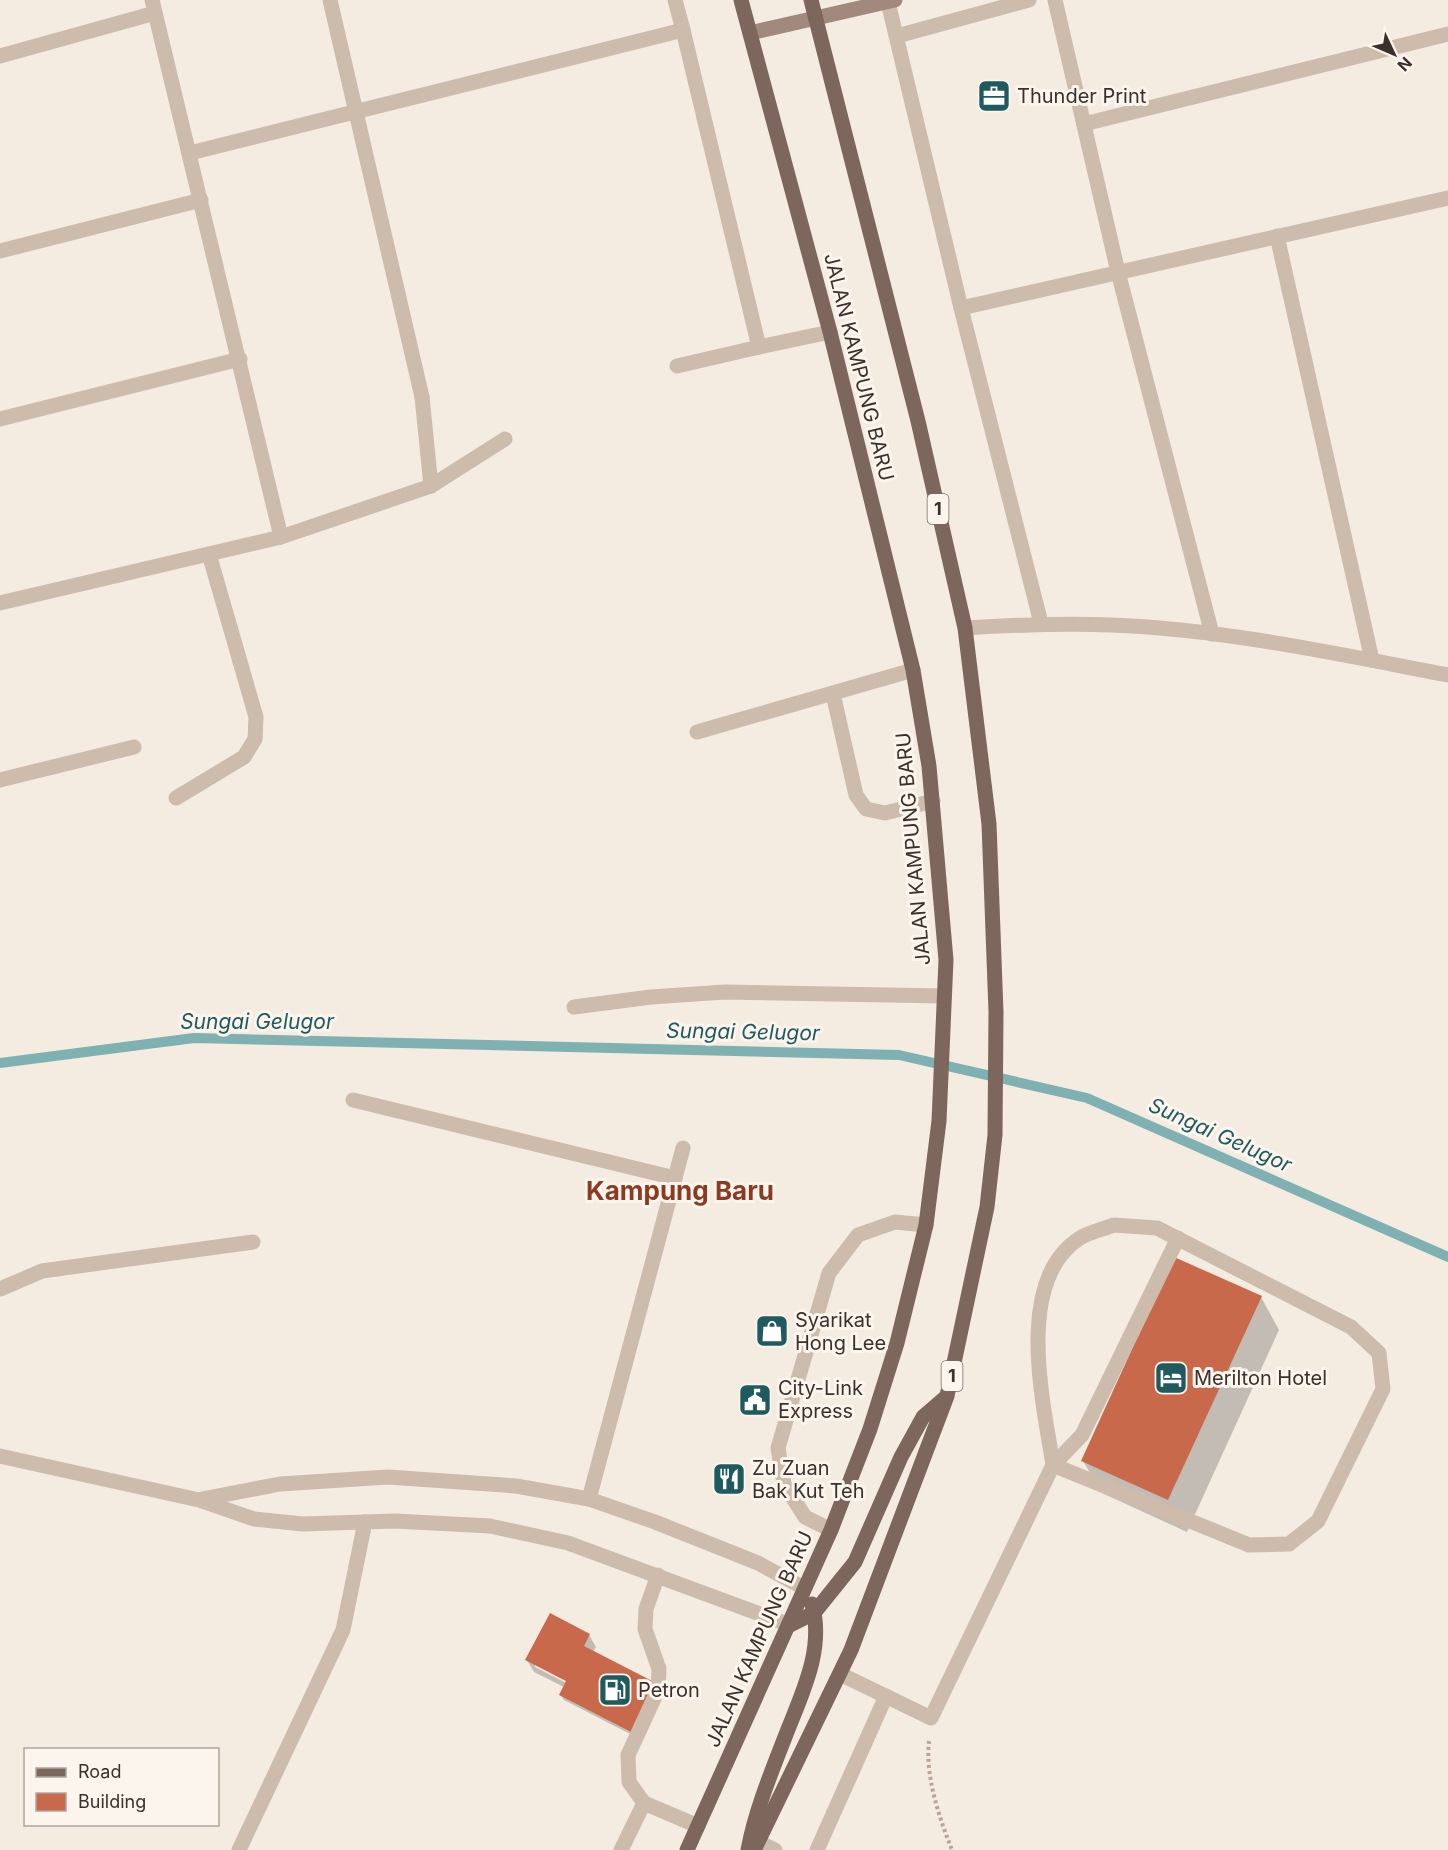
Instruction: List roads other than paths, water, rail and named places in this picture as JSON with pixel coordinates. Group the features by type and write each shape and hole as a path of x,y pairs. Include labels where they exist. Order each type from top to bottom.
{"main road":[{"name":"JALAN KAMPUNG BARU","path":"687,1850 831,1530 873,1418 897,1344 926,1225 939,1121 946,960 933,801 913,670 830,332 741,0"},
{"name":"1","path":"753,1847 840,1674 870,1606 947,1396 987,1207 995,1135 996,1012 989,824 965,628 918,421 811,0"},
{"path":"750,33 892,1"},
{"path":"790,1625 814,1613 855,1562 901,1457 923,1417 947,1396"},
{"path":"753,1847 776,1760 810,1671 816,1636 814,1613 804,1588"}],"street":[{"path":"330,0 422,397 431,486"},
{"path":"675,0 759,347"},
{"path":"897,36 1029,0"},
{"path":"1055,0 1118,272 1212,634"},
{"path":"892,1 897,36 961,308 1041,623"},
{"path":"0,56 154,6 281,537"},
{"path":"190,153 683,30"},
{"path":"1084,124 1448,34"},
{"path":"961,308 1448,198"},
{"path":"0,250 201,200"},
{"path":"1277,236 1372,660"},
{"path":"677,366 830,332"},
{"path":"0,419 240,358"},
{"path":"0,603 281,537 431,486 505,439"},
{"path":"176,798 244,757 255,739 256,717 210,554"},
{"path":"965,628 1041,623 1113,625 1212,634 1448,675"},
{"path":"697,732 913,670"},
{"path":"833,694 856,795 866,809 885,813 933,801"},
{"path":"0,780 134,747"},
{"path":"574,1007 651,997 725,992 944,996"},
{"path":"353,1100 675,1178"},
{"path":"589,1499 683,1148"},
{"path":"831,1530 805,1517 784,1484 778,1448 829,1273 858,1235 895,1222 926,1225"},
{"path":"1114,1225 1157,1228 1178,1238 1351,1327 1378,1353 1383,1389 1318,1521 1289,1544 1249,1545 1053,1465 1037,1340 1040,1298 1054,1264 1079,1238 1114,1225"},
{"path":"840,1674 931,1718 1053,1465 1082,1435 1178,1238"},
{"path":"0,1289 42,1271 253,1242"},
{"path":"0,1456 199,1500 254,1519 303,1524 365,1522 490,1526 568,1542 790,1625"},
{"path":"199,1500 280,1484 388,1477 516,1486 589,1499 655,1522 758,1563 804,1588"},
{"path":"239,1850 343,1630 365,1522"},
{"path":"658,1575 646,1609 645,1629 659,1669 658,1690 628,1755 629,1782 644,1803 698,1826"},
{"path":"817,1850 886,1696"},
{"path":"621,1850 644,1803"},
{"path":"753,1847 775,1850"}],"waterway":[{"name":"Sungai Gelugor","path":"0,1063 194,1038 899,1055 1087,1098 1448,1257"}],"place":[{"name":"Thunder Print","path":"994,96"},
{"name":"Syarikat Hong Lee","path":"772,1331"},
{"name":"Merilton Hotel","path":"1171,1378"},
{"name":"City-Link Express","path":"755,1400"},
{"name":"Zu Zuan Bak Kut Teh","path":"729,1479"},
{"name":"Petron","path":"615,1690"}],"district":[{"name":"Kampung Baru","path":"680,1191"}]}
